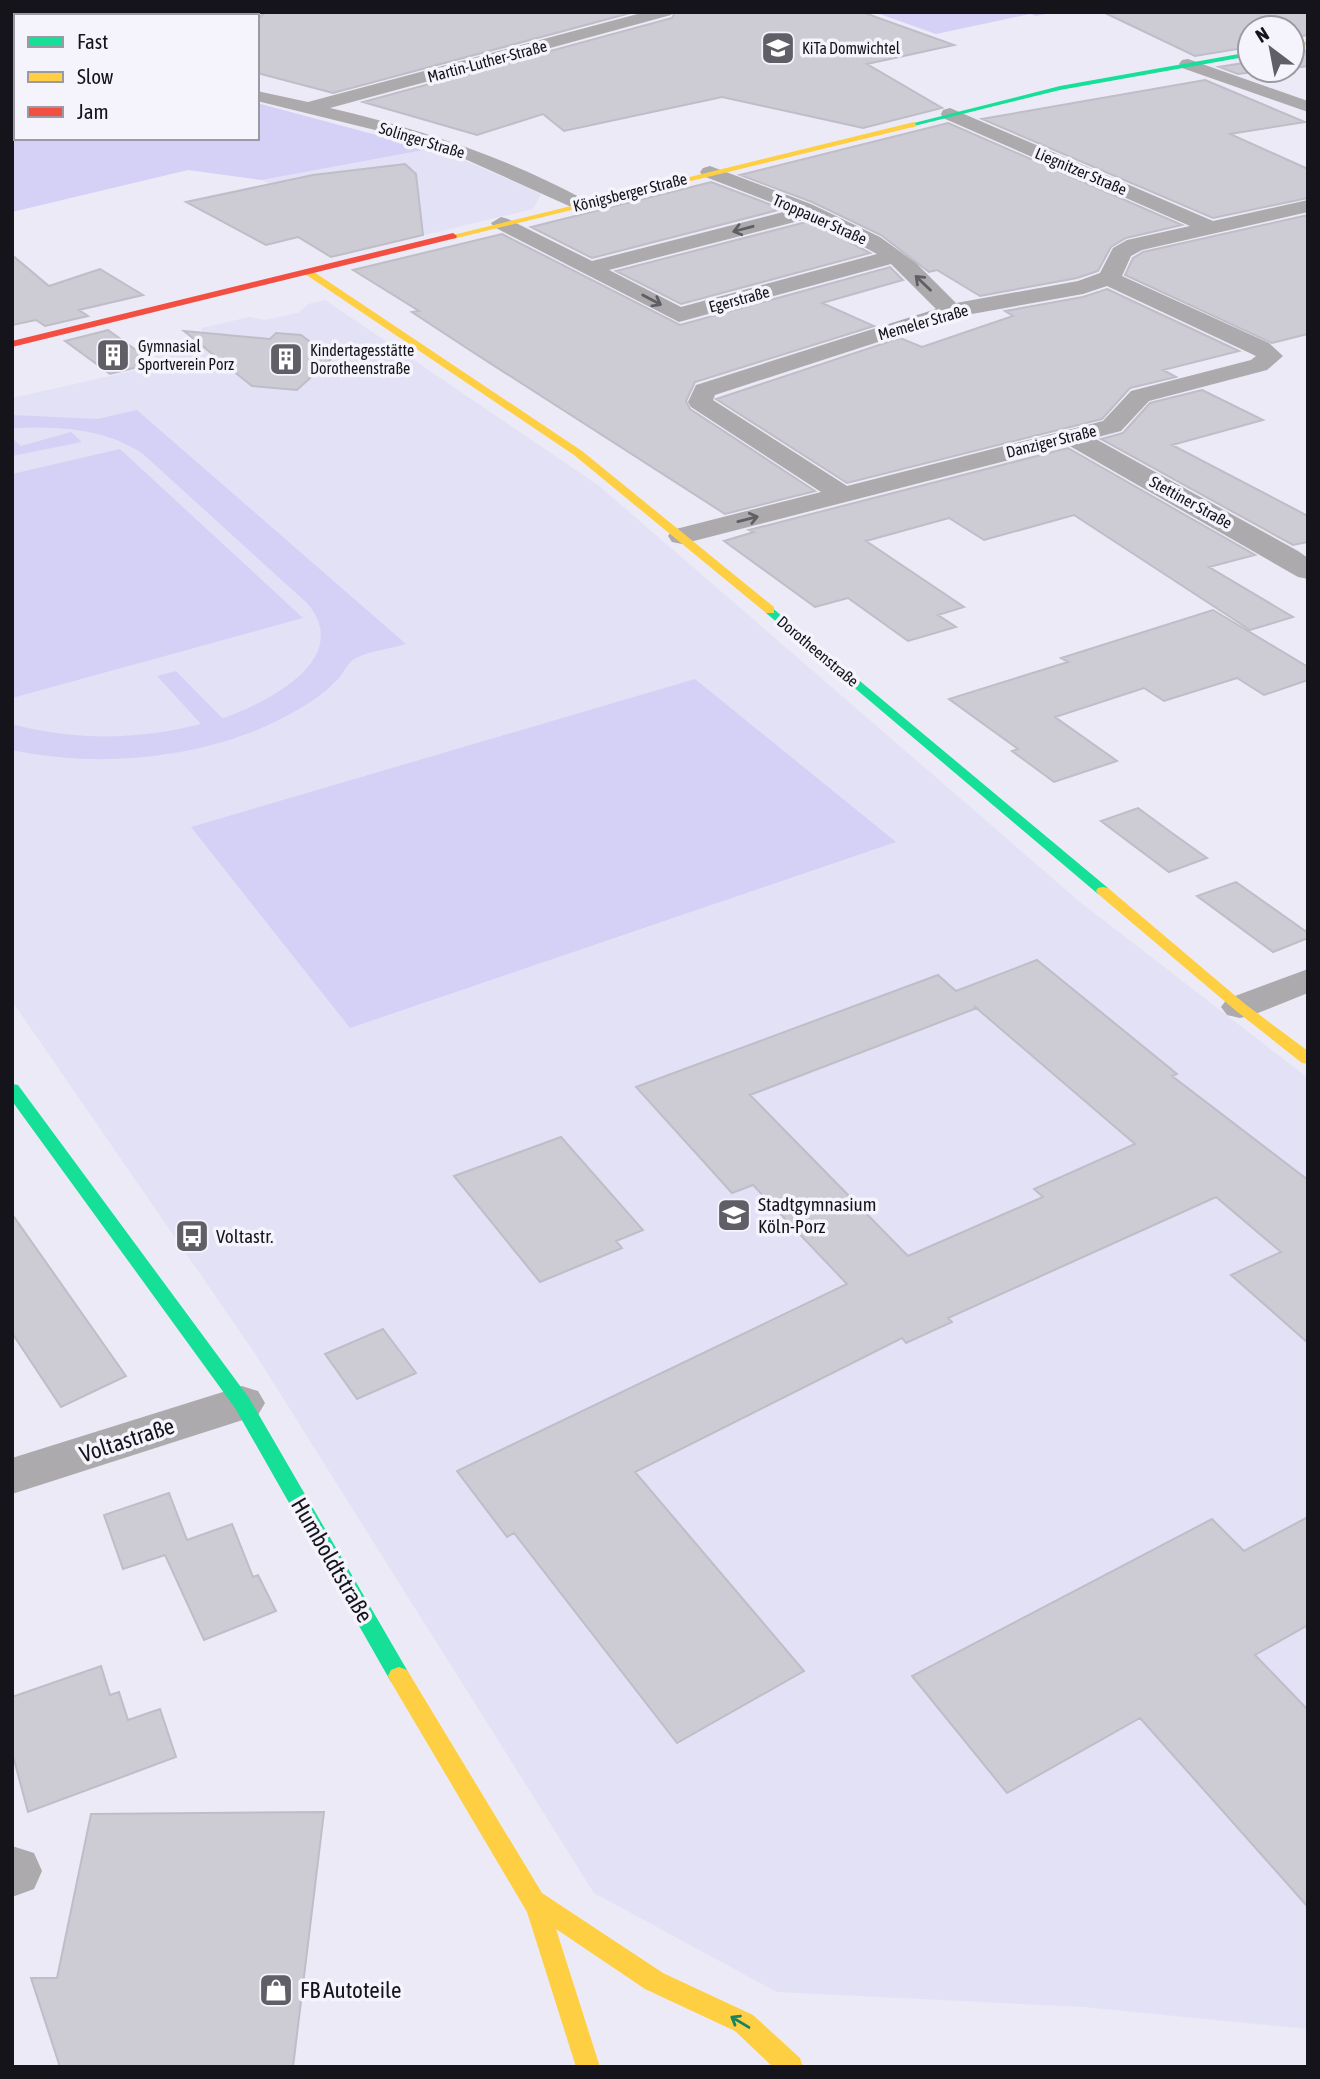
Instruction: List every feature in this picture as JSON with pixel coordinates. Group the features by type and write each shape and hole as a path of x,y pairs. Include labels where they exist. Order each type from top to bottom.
{"street":[{"name":"Martin-Luther-Straße","path":"308,108 665,12"},
{"name":"Königsberger Straße","path":"12,344 1060,88 1236,56"},
{"path":"1188,64 1308,107"},
{"name":"Solinger Straße","path":"259,96 397,131 511,168 578,204"},
{"name":"Liegnitzer Straße","path":"950,114 1211,228"},
{"name":"Troppauer Straße","path":"710,172 845,226 894,256 951,311"},
{"path":"1108,278 1117,268 1121,253 1135,245 1308,206"},
{"path":"592,268 809,212"},
{"name":"Egerstraße","path":"501,223 679,315 894,256"},
{"name":"Dorotheenstraße","path":"308,272 578,453 682,536 1240,1007 1308,1059"},
{"name":"Memeler Straße","path":"843,495 701,402 705,390 951,311 1065,292 1108,278"},
{"name":"Danziger Straße","path":"682,536 1112,426 1140,396 1259,365 1271,356 1261,348 1108,278"},
{"name":"Stettiner Straße","path":"1071,436 1288,556 1308,571"},
{"path":"1240,1007 1308,980"},
{"name":"Humboldtstraße","path":"12,1088 242,1403 411,1698 533,1900 588,2067"},
{"name":"Voltastraße","path":"12,1476 242,1403"},
{"path":"533,1900 654,1981 744,2023 791,2067"}],"shaded area":[{"path":"874,12 1055,12 1036,16 1030,14 936,34"},
{"path":"259,104 429,149 262,180 188,170 12,212 12,133 14,140 259,140"},
{"path":"429,149 466,161 541,194 533,209 387,244 262,180"},
{"name":"Stadtgymnasium Köln-Porz","path":"325,300 598,485 1080,902 1308,1078 1308,2029 1083,2007 777,1992 594,1893 254,1352 12,1001 12,398 164,364 147,350 202,336 202,328 249,317 265,320 298,313 308,304"},
{"path":"137,410 406,644 354,659 332,685 309,703 259,729 225,741 190,750 118,759 81,759 12,750 12,724 83,736 130,736 201,724 157,676 176,671 222,718 227,717 283,689 313,660 320,643 319,624 308,604 143,454 129,445 97,434 63,428 12,428 12,415 97,419"},
{"path":"71,432 82,442 12,456 12,438 21,446"},
{"path":"120,449 303,618 12,698 12,474"},
{"path":"695,679 896,842 350,1028 191,827"}],"building":[{"path":"266,12 634,12 333,93 259,74 259,17"},
{"path":"675,12 862,12 954,45 867,64 942,108 863,128 722,97 564,131 543,114 477,135 363,102 672,18"},
{"path":"1103,12 1308,12 1306,35 1306,14 1236,14 1236,49 1195,56"},
{"path":"1236,64 1236,73 1219,67"},
{"path":"1205,80 1305,122 1230,134 1308,169 1308,198 1213,218 982,119"},
{"path":"948,123 1182,225 1126,238 1111,247 1098,271 1077,278 980,296 937,270 929,272 881,235 812,202 740,175"},
{"path":"405,164 416,174 423,235 331,257 298,237 266,245 186,202 313,175"},
{"path":"711,182 782,209 592,258 531,227"},
{"path":"1308,215 1308,334 1272,343 1125,275 1133,258 1143,252"},
{"path":"810,221 870,253 681,304 616,271"},
{"path":"502,234 680,325 890,267 903,280 822,303 874,326 695,382 686,401 690,409 815,491 725,514 468,349 412,312 419,311 353,270"},
{"path":"12,255 49,286 100,269 143,295 79,310 88,316 45,326 36,320 12,325"},
{"path":"1107,289 1239,351 1163,370 1176,377 1130,388 1102,419 847,483 716,399 900,338 922,347 1013,316 1005,311 1083,297"},
{"name":"Gymnasial Sportverein Porz","path":"108,330 154,363 110,374 65,341"},
{"name":"Kindertagesstätte Dorotheenstraße","path":"184,331 270,339 276,333 301,335 332,358 297,390 252,386"},
{"path":"1202,390 1263,420 1172,445 1308,516 1308,542 1293,545 1101,439 1123,433 1150,403"},
{"path":"1068,448 1255,555 1209,567 1293,617 1250,630 1074,515 984,540 949,518 866,541 964,607 938,615 956,627 908,641 848,598 815,607 724,541 754,532 749,530"},
{"path":"1213,610 1308,667 1308,680 1264,695 1237,678 1164,701 1144,688 1055,717 1117,761 1054,782 1012,751 1018,749 949,699 1068,662 1061,658"},
{"path":"1138,808 1207,858 1169,872 1101,821"},
{"path":"1236,882 1308,933 1308,938 1273,952 1197,896"},
{"path":"1037,960 1177,1074 1172,1076 1308,1180 1308,1343 1231,1275 1281,1252 1216,1197 948,1318 952,1322 906,1343 902,1338 635,1472 804,1671 677,1743 514,1533 507,1537 457,1471 847,1284 753,1185 732,1193 636,1087 938,975 956,991","holes":["977,1008 1135,1144 1034,1189 1043,1197 908,1256 750,1095"]},
{"path":"561,1137 643,1230 616,1241 622,1248 540,1282 454,1176"},
{"path":"12,1214 126,1376 61,1407 12,1333"},
{"path":"383,1329 416,1373 357,1399 325,1354"},
{"path":"169,1493 187,1540 232,1524 253,1577 258,1575 276,1611 204,1640 165,1555 123,1569 104,1515"},
{"path":"1308,1517 1308,1625 1255,1655 1308,1710 1308,1907 1140,1718 1007,1793 912,1676 1212,1519 1244,1551"},
{"path":"101,1666 110,1695 119,1692 128,1720 160,1709 176,1757 28,1812 12,1752 12,1697"},
{"path":"324,1812 293,2067 60,2067 31,1978 57,1978 91,1814"}],"traffic: fast":[{"path":"914,124 1060,88 1236,57"},
{"path":"770,610 1103,891"},
{"path":"12,1089 242,1403 399,1676"}],"traffic: slow":[{"path":"453,236 914,124"},
{"path":"308,272 578,453 770,610"},
{"path":"1103,891 1240,1007 1308,1059"},
{"path":"399,1676 538,1908 588,2067"},
{"path":"533,1900 654,1981 744,2023 791,2067"}],"traffic: jam":[{"path":"12,344 453,236"}],"place":[{"name":"KiTa Domwichtel","path":"778,48"},
{"name":"Gymnasial Sportverein Porz","path":"113,355"},
{"name":"Kindertagesstätte Dorotheenstraße","path":"286,359"},
{"name":"Stadtgymnasium Köln-Porz","path":"734,1215"},
{"name":"Voltastr.","path":"192,1236"},
{"name":"FB Autoteile","path":"276,1990"}]}
